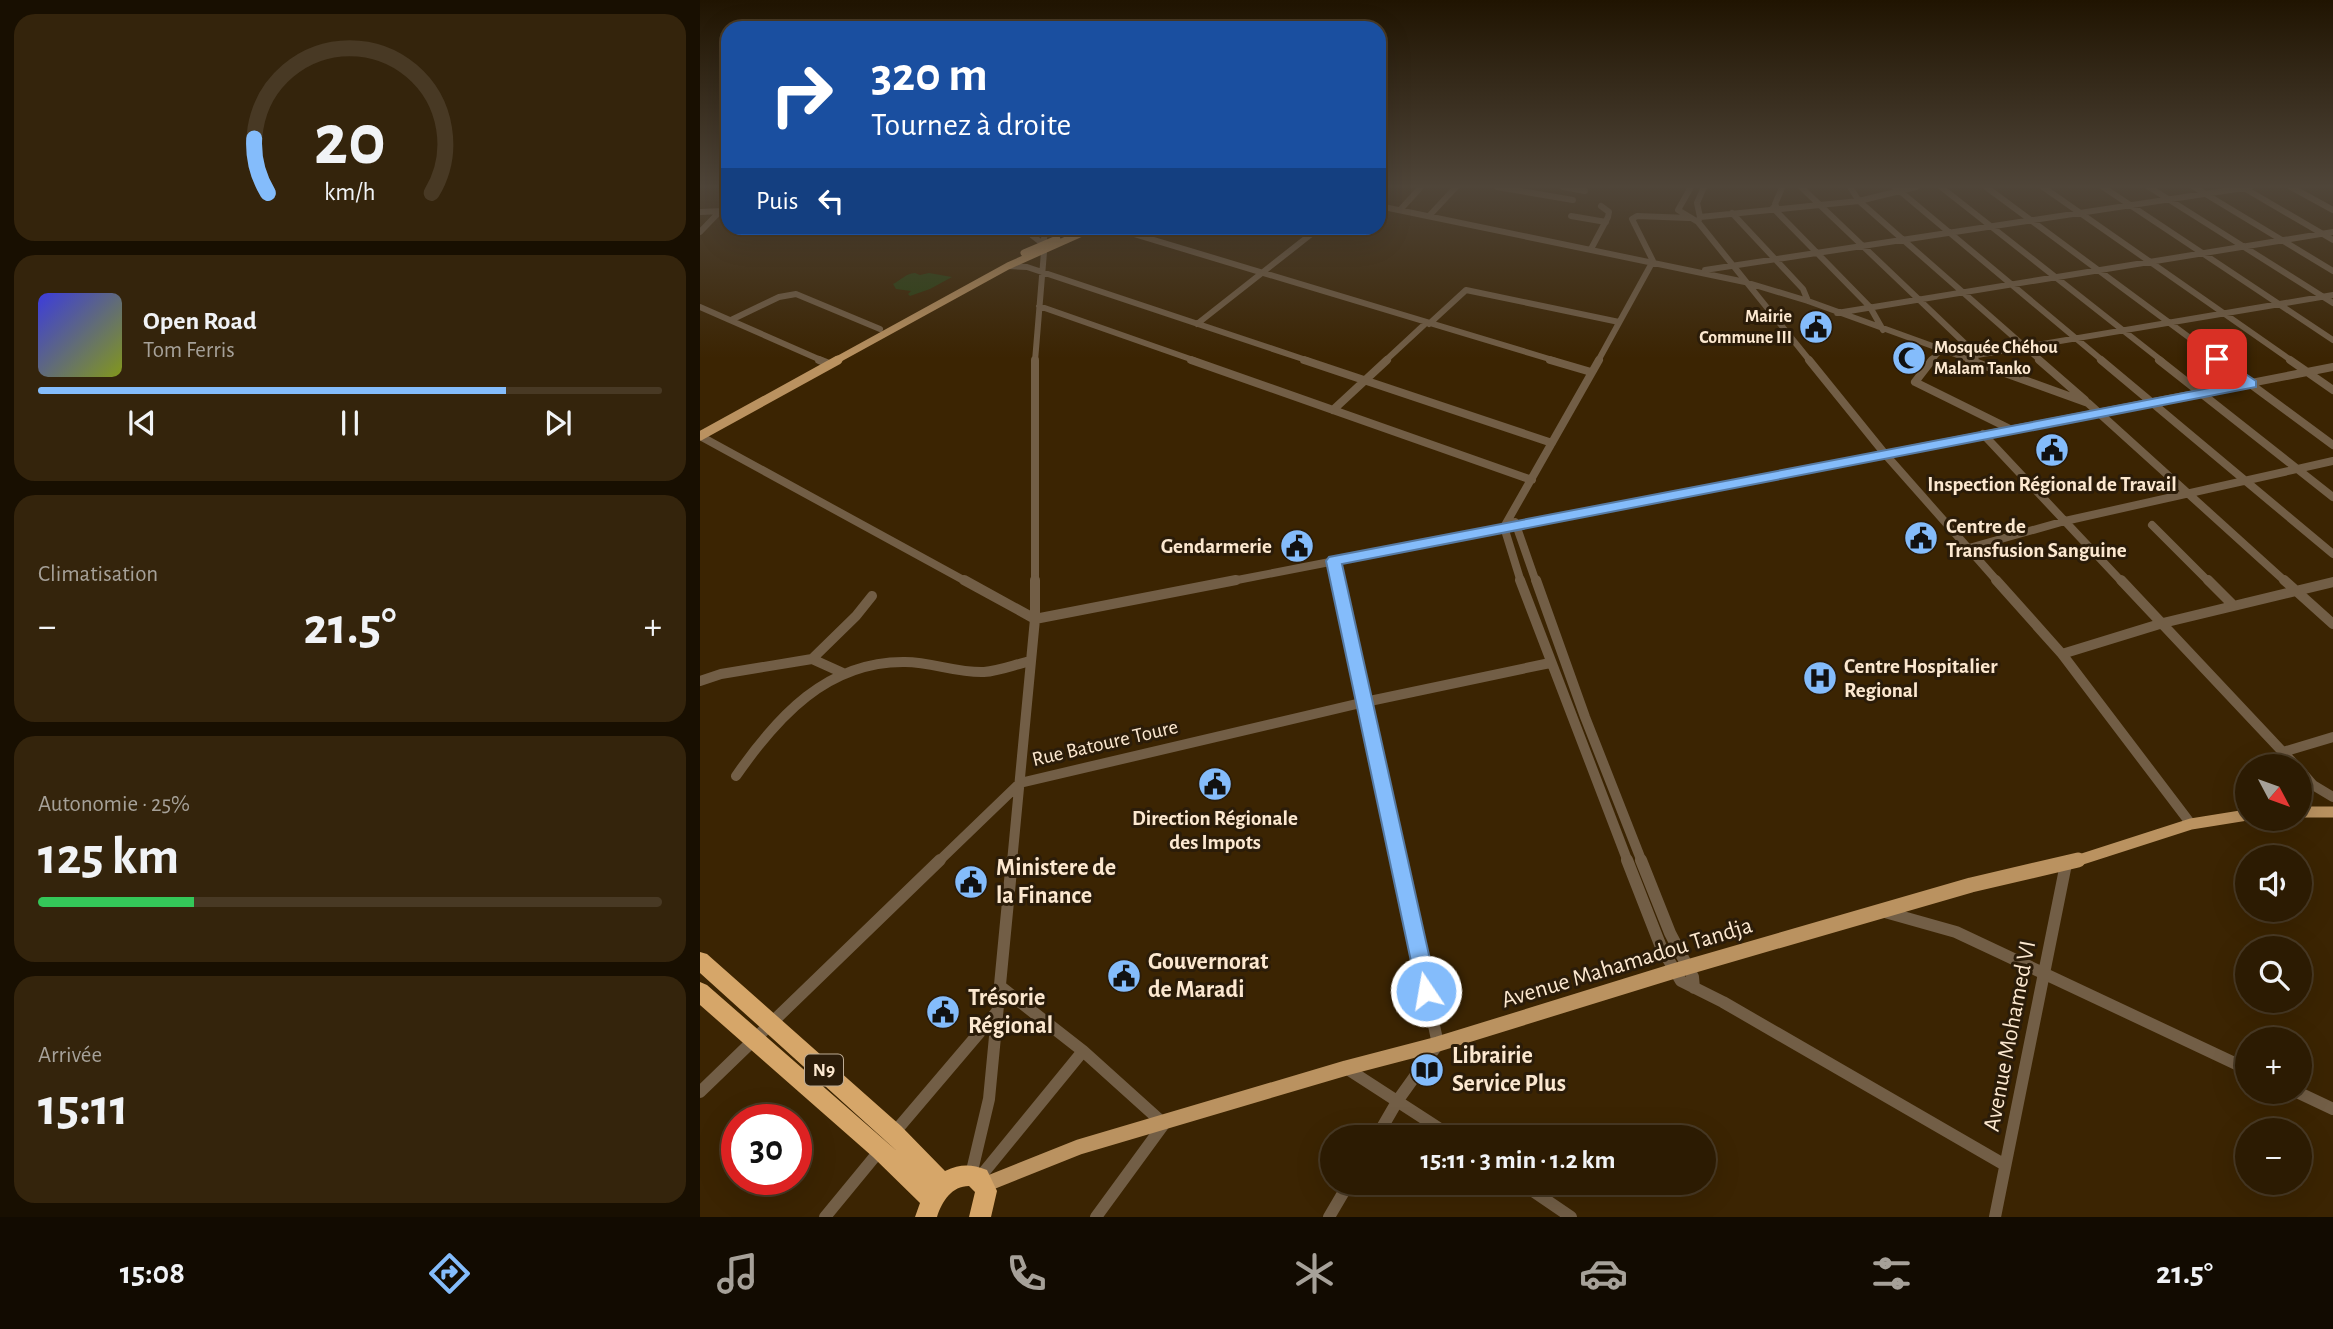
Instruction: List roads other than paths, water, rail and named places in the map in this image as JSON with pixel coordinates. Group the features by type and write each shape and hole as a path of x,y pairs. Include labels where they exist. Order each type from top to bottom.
{"highway":[{"name":"N9","path":"700,961 894,1133 934,1200"},
{"name":"N9","path":"700,992 934,1200"},
{"path":"811,1090 828,1073"},
{"path":"934,1200 960,1175 978,1179 986,1197 984,1215"}],"main road":[{"path":"700,436 880,329 1053,244"},
{"path":"700,428 1055,244"},
{"path":"2312,812 2333,812"},
{"name":"Avenue Mahamadou Tandja","path":"978,1179 1884,911 2009,875 2066,864 2191,824 2235,817"}],"street":[{"path":"1038,244 1043,249"},
{"path":"978,1179 1001,986 1035,619 1035,353 1044,274 1044,244"},
{"path":"1167,244 1591,372"},
{"path":"1197,324 1298,244"},
{"path":"1565,244 1699,271 1808,301 1940,350 1975,359 2088,403"},
{"path":"1591,249 1594,244"},
{"path":"1644,244 1653,261"},
{"path":"1716,244 1885,454 2062,653 2191,824"},
{"path":"1762,244 1803,289 1808,301"},
{"path":"1808,244 1870,307 1883,330"},
{"path":"1859,244 1975,359"},
{"path":"1699,271 1878,244"},
{"path":"1910,244 2333,624"},
{"path":"1964,244 2333,554"},
{"path":"2013,244 2333,497"},
{"path":"2064,244 2333,445"},
{"path":"2125,244 2333,390"},
{"path":"2188,244 2333,340"},
{"path":"2239,244 2333,303"},
{"path":"1837,313 2261,244"},
{"path":"2287,244 2333,271"},
{"path":"1653,261 1532,480 1514,521 1581,705 1670,933 1681,981 2005,1165"},
{"path":"1008,266 1027,267 1552,443"},
{"path":"1333,410 1466,290 1619,322"},
{"path":"731,320 779,297 796,294 880,329"},
{"path":"1975,359 2076,338 2333,295"},
{"path":"1039,306 1532,480"},
{"path":"700,307 826,362"},
{"path":"1940,350 1915,382 2009,429"},
{"path":"700,436 1035,619 1504,527 1514,521 1885,454 2333,367"},
{"path":"1983,434 2283,752 2333,737"},
{"path":"1969,548 2065,521 2333,461"},
{"path":"2152,525 2234,607"},
{"path":"1504,527 1550,663 1661,947 1680,970"},
{"path":"1334,561 1438,1044 1384,1125"},
{"path":"2062,653 2163,623 2333,582"},
{"path":"813,659 872,596"},
{"path":"700,681 730,671 760,669 798,658 813,659 825,667 843,673"},
{"path":"736,776 765,734 785,711 828,680 843,673 901,662 981,673 1031,661"},
{"name":"Rue Batoure Toure","path":"700,1092 1020,783 1365,702 1550,663"},
{"path":"2312,784 2333,797"},
{"path":"1625,856 1640,853"},
{"name":"Avenue Mohamed VI","path":"1995,1217 2066,864"},
{"path":"1884,911 1956,932 2235,1063"},
{"path":"1001,986 1083,1051 1164,1124 1096,1217"},
{"path":"825,1217 998,1012"},
{"path":"978,1179 1083,1051"},
{"path":"1346,1068 1435,1125"},
{"path":"2312,1099 2333,1109"},
{"path":"1329,1217 1342,1195"},
{"path":"1539,1195 1571,1217"}],"place":[{"name":"Mairie Commune III","path":"1816,327"},
{"name":"Mosquée Chéhou Malam Tanko","path":"1909,358"},
{"name":"Inspection Régional de Travail","path":"2052,450"},
{"name":"Centre de Transfusion Sanguine","path":"1921,538"},
{"name":"Gendarmerie","path":"1297,546"},
{"name":"Centre Hospitalier Regional","path":"1820,678"},
{"name":"Direction Régionale des Impots","path":"1215,784"},
{"name":"Ministere de la Finance","path":"971,882"},
{"name":"Gouvernorat de Maradi","path":"1124,976"},
{"name":"Trésorie Régional","path":"943,1012"},
{"name":"Librairie Service Plus","path":"1427,1070"}]}
